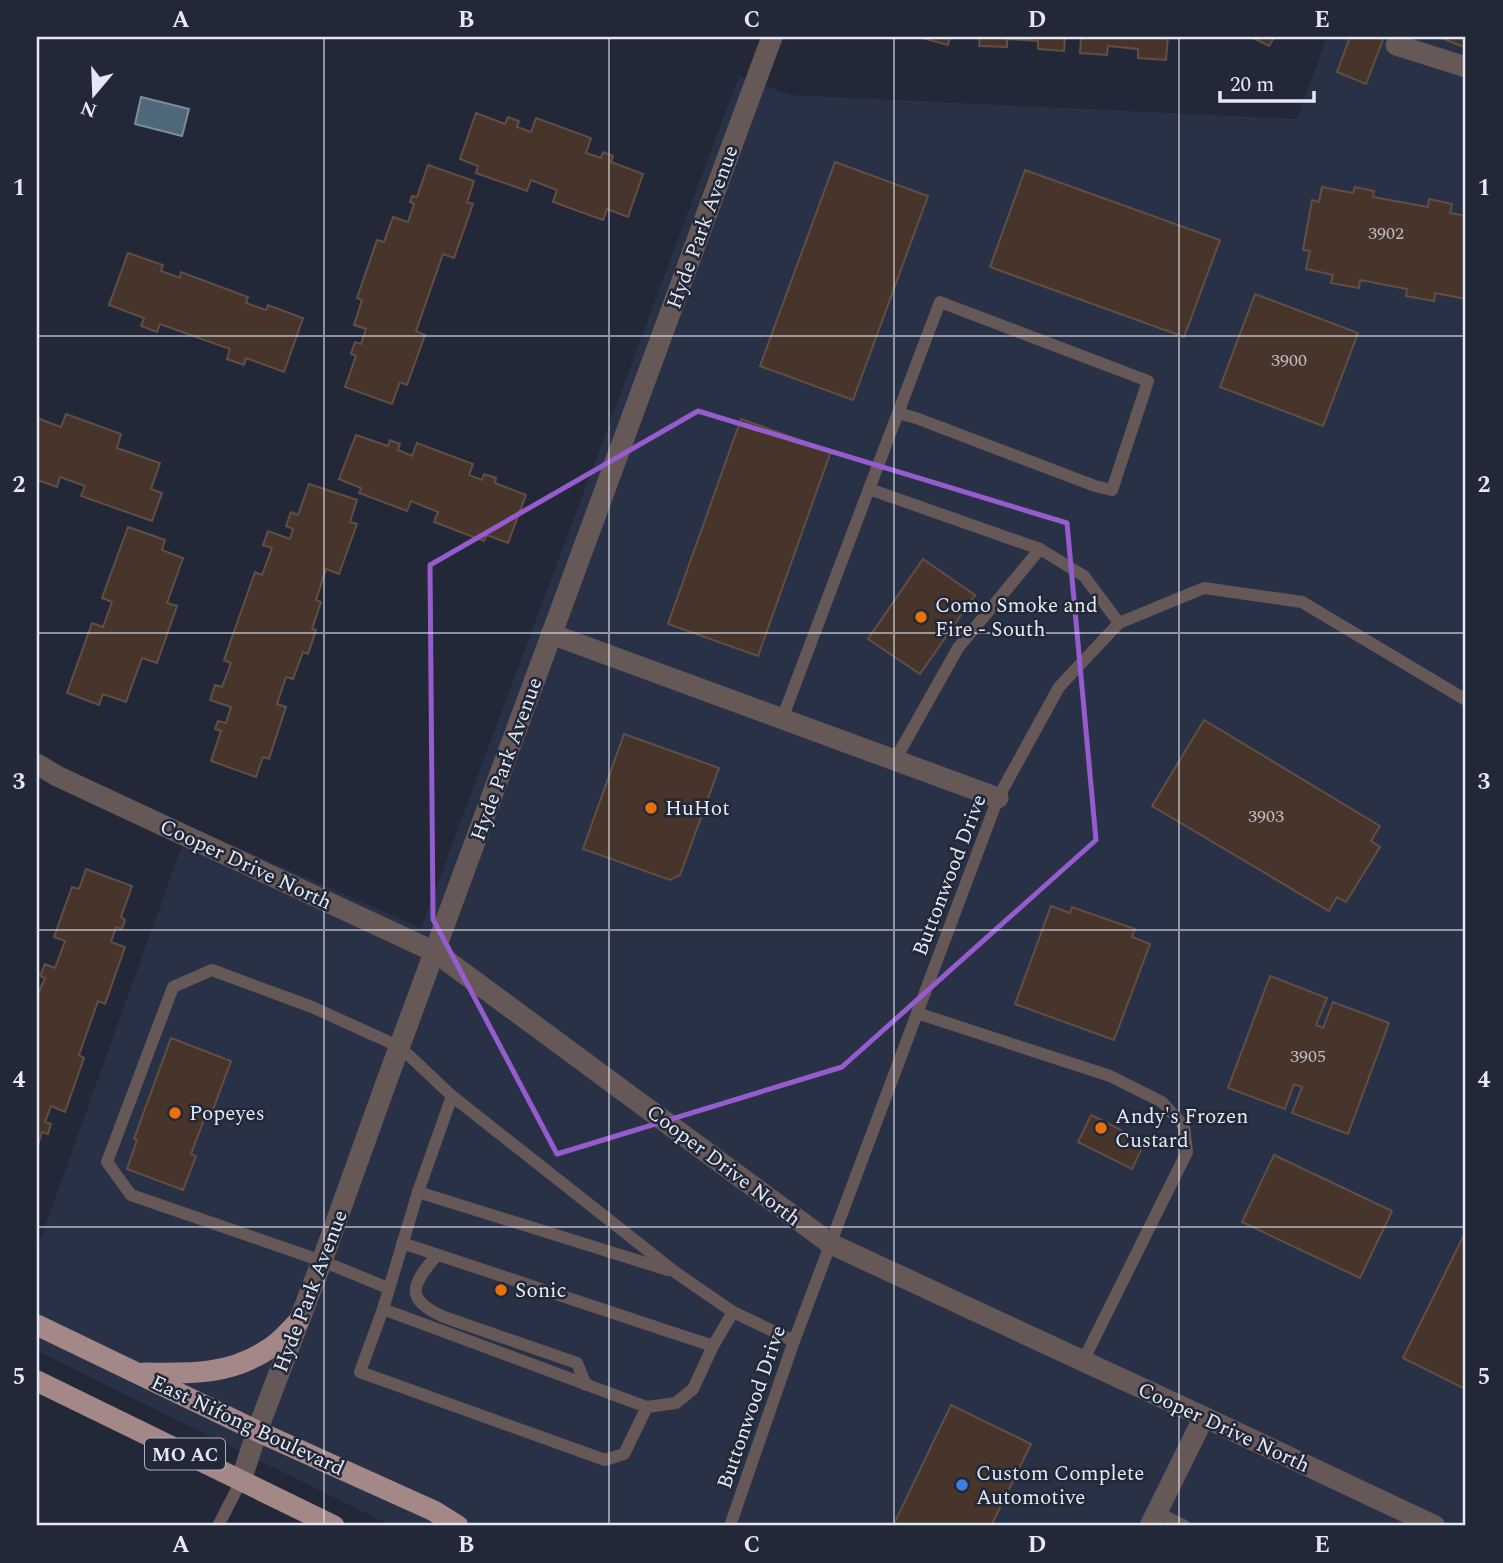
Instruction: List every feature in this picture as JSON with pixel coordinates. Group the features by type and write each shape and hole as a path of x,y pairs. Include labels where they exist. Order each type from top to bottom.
{"main road":[{"path":"138,1373 190,1374 225,1369 247,1362 272,1347 298,1322"},
{"name":"East Nifong Boulevard","path":"37,1325 257,1431 434,1511 458,1526"},
{"name":"MO AC","path":"37,1381 334,1526"}],"street":[{"name":"Hyde Park Avenue","path":"241,1481 257,1431 772,37"},
{"path":"1396,45 1466,67"},
{"path":"551,634 998,798"},
{"name":"Cooper Drive North","path":"37,764 57,776 435,952 831,1244 1435,1526"},
{"path":"1154,1519 1204,1417"}],"lane":[{"path":"782,719 940,302 1148,381 1112,490 898,413"},
{"path":"869,489 1040,550 1084,576 1119,623"},
{"path":"895,760 958,648 1040,550"},
{"name":"Buttonwood Drive","path":"730,1526 794,1342 998,798 1059,687 1119,623 1204,588 1302,602 1466,699"},
{"path":"388,1288 322,1261 131,1195 107,1162 173,987 212,970 312,1007 400,1047 452,1096 675,1272 733,1312 794,1342"},
{"path":"917,1013 1110,1076 1162,1102 1184,1126 1186,1152 1083,1361"},
{"path":"452,1096 360,1372 606,1460 624,1454 647,1407"},
{"path":"418,1192 675,1272"},
{"path":"402,1243 713,1346"},
{"path":"437,1255 417,1281 415,1290 417,1299 426,1310 577,1363 586,1385"},
{"path":"383,1309 647,1407 676,1403 694,1389 713,1346 733,1312"},
{"path":"218,1526 241,1481"},
{"path":"1154,1519 1185,1526"}],"highlighted area":[{"path":"698,411 1067,523 1096,840 842,1067 557,1154 433,919 430,565"}],"shaded area":[{"path":"1327,37 1466,37 1466,1526 392,1526 37,1351 37,1249 189,826 421,928 739,76 790,95 1297,119"},
{"path":"141,97 189,109 182,136 135,124"}],"building":[{"path":"922,37 950,37 948,45"},
{"path":"980,37 1065,37 1064,51 1038,49 1038,41 1007,39 1007,47 979,46"},
{"path":"1081,37 1168,37 1166,60 1138,58 1138,49 1108,46 1107,55 1080,53"},
{"path":"1251,37 1274,37 1269,46"},
{"path":"1350,37 1384,37 1366,84 1337,72"},
{"path":"1439,37 1466,37 1466,48"},
{"path":"476,113 505,124 508,117 519,121 517,127 531,132 536,118 591,138 586,153 601,158 603,152 613,156 611,162 643,174 628,217 607,209 603,220 553,202 557,190 531,180 527,191 476,173 478,166 460,159"},
{"path":"835,162 928,196 853,400 760,366"},
{"path":"428,165 474,181 467,202 473,204 454,258 443,254 416,331 425,335 407,385 400,382 392,404 345,387 356,356 351,354 355,342 361,344 366,329 354,325 362,300 357,298 377,240 384,242 393,217 408,222 414,204 410,202 412,196 417,197"},
{"path":"1025,170 1220,240 1184,337 990,267"},
{"path":"1322,187 1353,193 1355,187 1374,191 1373,197 1428,207 1429,199 1452,204 1450,213 1466,216 1466,299 1435,293 1434,301 1406,296 1407,289 1360,280 1359,288 1331,283 1333,275 1306,269 1310,251 1303,250 1312,200 1319,202"},
{"path":"128,253 163,265 161,271 180,278 181,272 248,297 246,303 266,310 268,305 303,318 284,372 246,358 244,365 227,359 230,349 160,324 157,332 141,326 144,318 109,305"},
{"path":"1255,294 1358,333 1323,426 1220,387"},
{"path":"66,414 121,434 117,448 160,463 151,489 162,493 152,521 81,496 85,486 60,477 57,487 37,480 37,418 61,427"},
{"path":"741,419 831,451 758,656 668,624"},
{"path":"356,435 388,446 390,440 400,444 398,450 412,456 417,443 473,464 469,475 482,480 484,474 496,478 495,483 526,495 508,543 487,535 484,541 434,522 438,512 411,501 407,511 359,493 361,488 339,479"},
{"path":"309,484 357,500 350,522 357,524 339,574 326,569 316,600 321,602 312,629 316,630 308,654 303,652 293,679 286,677 277,704 286,707 269,759 263,757 256,777 211,761 221,731 215,729 218,721 226,723 231,707 210,700 215,685 222,687 231,663 224,660 255,572 262,575 272,548 263,545 268,531 290,539 293,529 286,526 291,512 298,515"},
{"path":"128,527 165,540 162,550 183,558 167,603 177,606 157,663 142,658 126,702 103,694 99,705 67,693 92,623 103,627 112,602 102,598"},
{"name":"Como Smoke and Fire - South","path":"923,559 975,595 920,674 868,639"},
{"path":"1204,720 1380,826 1371,841 1380,847 1346,902 1337,897 1329,911 1152,806"},
{"name":"HuHot","path":"624,734 719,768 680,875 670,880 583,849"},
{"path":"86,869 132,886 121,917 125,920 122,929 116,927 111,942 125,947 105,1004 98,1001 79,1055 84,1058 65,1112 51,1106 45,1122 51,1124 48,1134 42,1132 37,1147 37,992 45,978 40,976 45,964 55,968 65,941 54,937 72,887 79,889"},
{"path":"1051,906 1070,913 1072,907 1135,929 1132,937 1150,944 1114,1040 1015,1004"},
{"path":"1270,976 1327,998 1316,1025 1323,1028 1333,1002 1389,1023 1348,1134 1292,1113 1302,1087 1294,1084 1285,1109 1228,1088"},
{"name":"Popeyes","path":"171,1038 231,1061 211,1115 207,1112 191,1154 196,1156 183,1190 127,1169 137,1140 134,1139"},
{"name":"Andy's Frozen Custard","path":"1091,1115 1145,1142 1132,1169 1078,1142"},
{"path":"1274,1155 1392,1211 1360,1278 1242,1222"},
{"path":"1466,1231 1466,1381 1463,1388 1403,1358"},
{"name":"Custom Complete Automotive","path":"951,1405 1031,1444 991,1526 893,1526"}],"place":[{"name":"Como Smoke and Fire - South","path":"921,617"},
{"name":"HuHot","path":"651,808"},
{"name":"Popeyes","path":"175,1113"},
{"name":"Andy's Frozen Custard","path":"1101,1128"},
{"name":"Sonic","path":"501,1290"},
{"name":"Custom Complete Automotive","path":"962,1485"}]}
